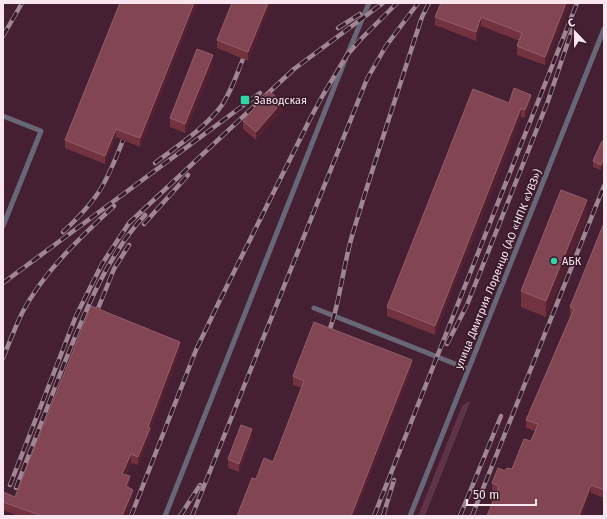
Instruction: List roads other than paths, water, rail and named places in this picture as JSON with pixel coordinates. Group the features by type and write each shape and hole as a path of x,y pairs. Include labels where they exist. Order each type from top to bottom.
{"lane":[{"path":"165,516 344,62 369,3"},
{"name":"улица Дмитрия Лоренцо (АО «НПК «УВЗ»)","path":"410,516 604,29"},
{"path":"3,116 41,131 3,226"},
{"path":"314,308 468,369"}],"railway":[{"path":"3,36 22,3"},
{"path":"10,485 76,316 102,264 129,223 294,69 383,3"},
{"path":"131,516 196,350 311,117 347,55 397,3"},
{"path":"192,516 367,79 386,46 418,3"},
{"path":"326,339 335,314 352,236 422,17 429,3"},
{"path":"374,516 577,3"},
{"path":"338,28 360,14"},
{"path":"447,344 467,305 548,101 572,30"},
{"path":"155,163 197,131 219,109 230,92 243,59"},
{"path":"3,283 260,93"},
{"path":"63,232 85,210 99,192 107,178 127,130"},
{"path":"144,224 188,175"},
{"path":"472,516 604,186"},
{"path":"3,358 22,313 41,283 88,230 114,206"},
{"path":"16,488 87,308 107,268 118,250 145,215"},
{"path":"95,316 114,269 129,245"},
{"path":"460,516 501,416"},
{"path":"383,516 394,480"},
{"path":"180,516 200,485"}],"place":[{"name":"Заводская","path":"245,100"},
{"name":"АБК","path":"554,261"}]}
